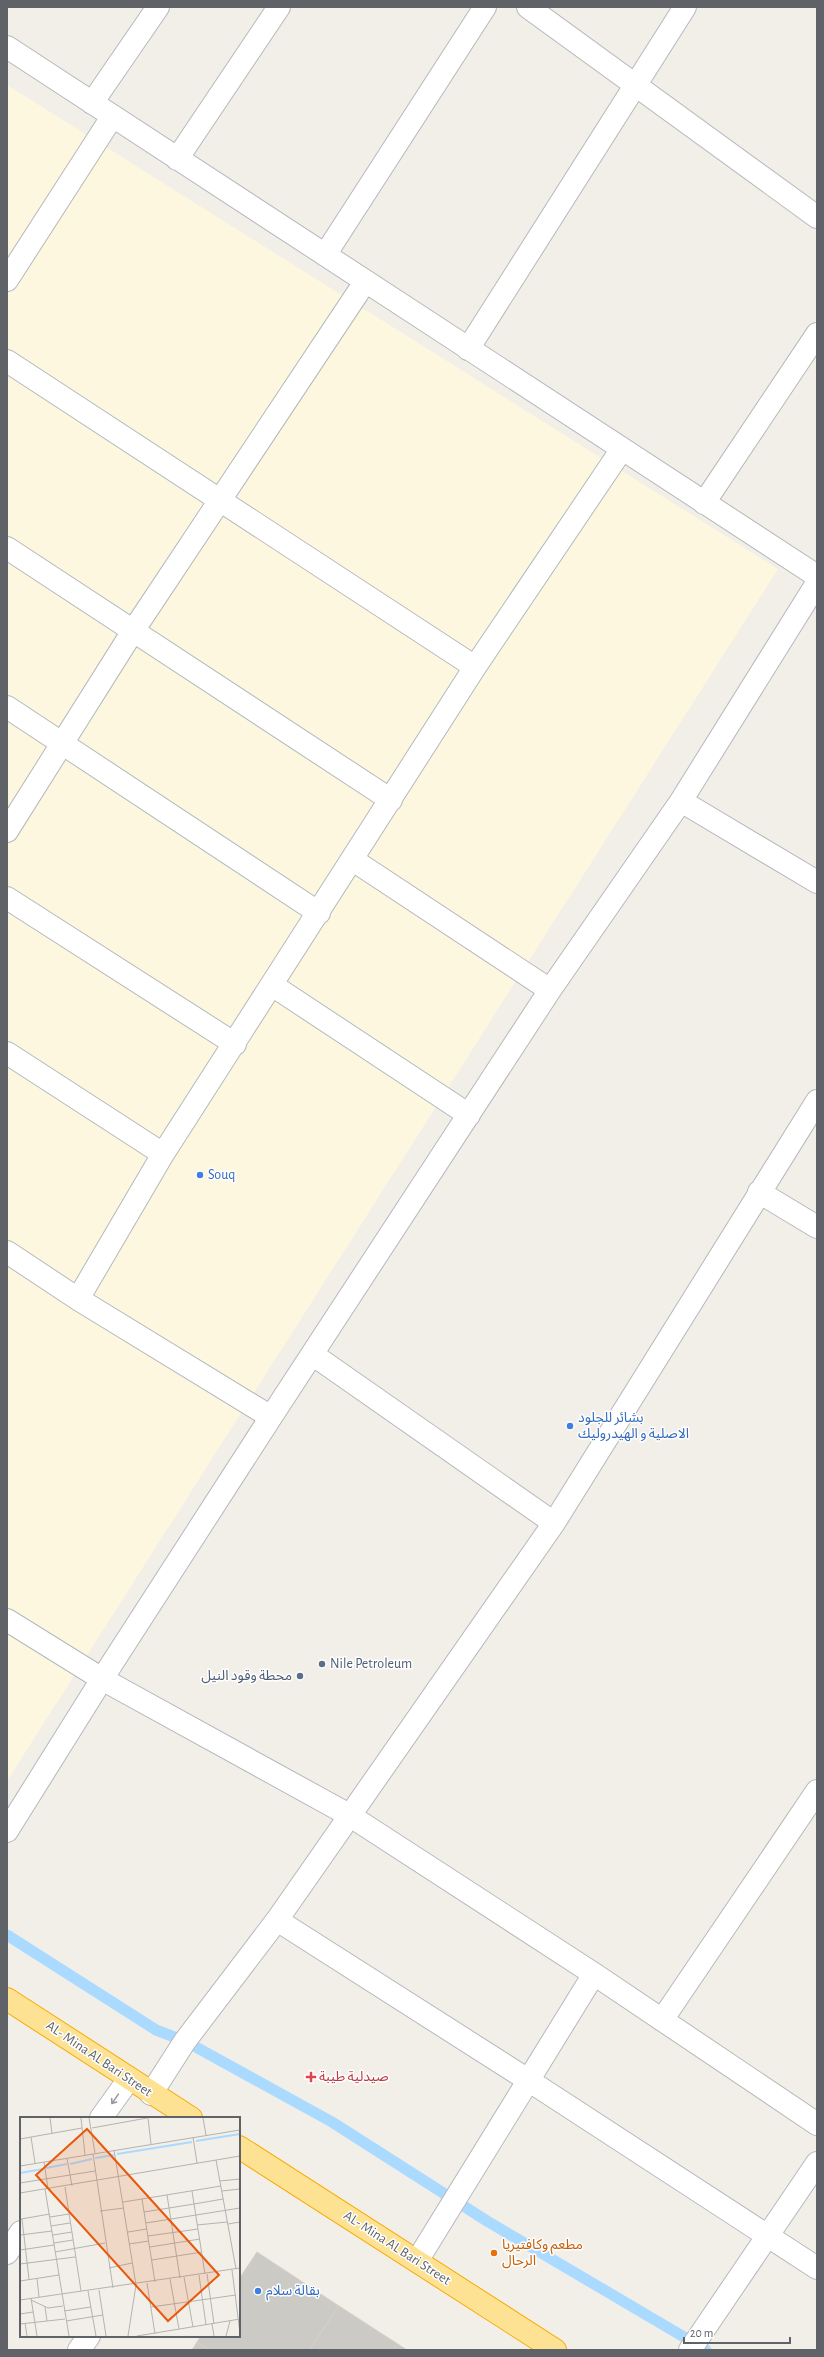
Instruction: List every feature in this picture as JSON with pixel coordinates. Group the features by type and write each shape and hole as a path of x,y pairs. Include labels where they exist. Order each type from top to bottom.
{"highway":[{"name":"AL- Mina AL Bari Street","path":"7,1999 107,2063 151,2094 189,2117"},
{"name":"AL- Mina AL Bari Street","path":"240,2148 555,2350"}],"street":[{"path":"92,103 158,7"},
{"path":"177,159 279,7"},
{"path":"325,256 485,7"},
{"path":"528,7 817,217"},
{"path":"468,349 685,7"},
{"path":"7,47 817,576"},
{"path":"7,280 112,117"},
{"path":"7,830 63,744 133,631 365,282"},
{"path":"704,503 817,334"},
{"path":"7,361 475,667"},
{"path":"78,1299 163,1154 353,860 475,667 622,449"},
{"path":"7,548 391,800"},
{"path":"7,1831 102,1679 271,1417 550,990 681,801 817,583"},
{"path":"7,707 319,913"},
{"path":"681,801 817,882"},
{"path":"353,860 550,990"},
{"path":"7,898 235,1044"},
{"path":"272,985 469,1115"},
{"path":"7,1054 163,1154"},
{"path":"151,2094 185,2042 277,1920 554,1524 759,1192 817,1101"},
{"path":"759,1192 817,1227"},
{"path":"7,1252 78,1299 271,1417"},
{"path":"312,1354 554,1524"},
{"path":"7,1620 102,1679 349,1815 594,1974 817,2124"},
{"path":"662,2020 817,1791"},
{"path":"277,1920 528,2080 817,2268"},
{"path":"417,2261 594,1974"},
{"path":"102,2117 129,2079"},
{"path":"690,2350 817,2164"},
{"path":"7,2253 20,2234"},
{"path":"79,2350 88,2337"}],"shaded area":[{"name":"Souq","path":"7,85 778,569 7,1781"}],"building":[{"path":"257,2252 339,2306 309,2350 209,2350 197,2342 200,2337 240,2337 240,2278"},
{"path":"339,2306 407,2350 309,2350"},
{"path":"197,2342 209,2350 192,2350"}],"waterway":[{"path":"7,1935 156,2030 185,2041 332,2122 487,2221 706,2350"}],"place":[{"name":"Souq","path":"200,1175"},
{"name":"بشائر للجلود الاصلية و الهيدروليك","path":"570,1426"},
{"name":"Nile Petroleum","path":"322,1664"},
{"name":"محطة وقود النيل","path":"300,1676"},
{"name":"صيدلية طيبة","path":"311,2077"},
{"name":"مطعم وكافتيريا الرحال","path":"494,2253"},
{"name":"بقالة سلام","path":"258,2291"}]}
